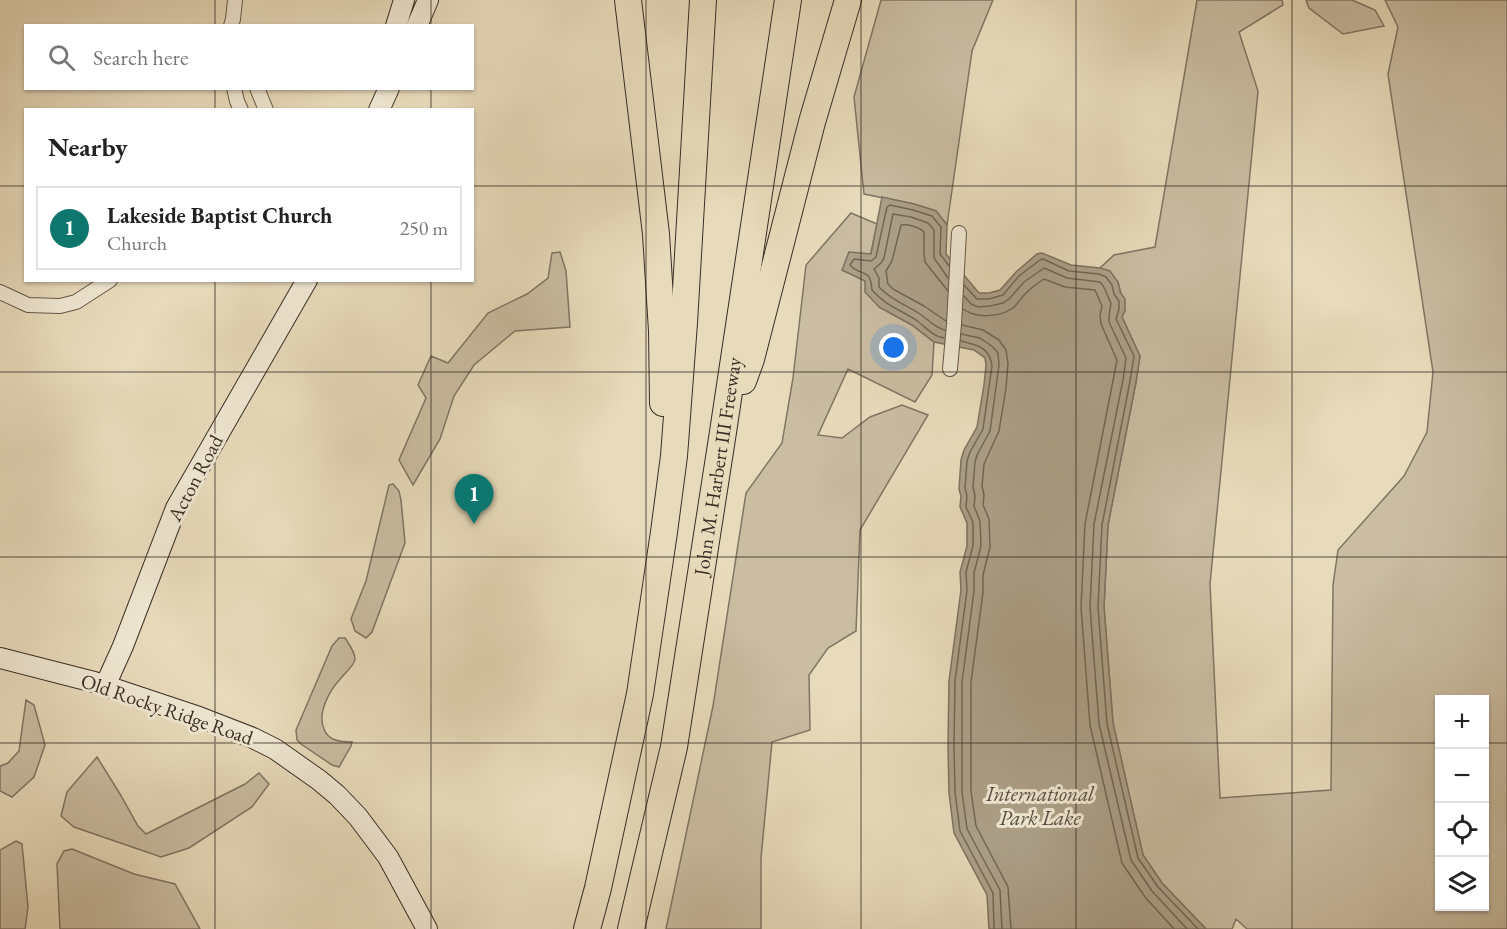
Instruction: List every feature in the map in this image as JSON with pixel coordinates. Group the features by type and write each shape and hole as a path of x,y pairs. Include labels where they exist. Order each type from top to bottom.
{"highway":[{"path":"628,0 657,244 662,331 664,532"},
{"path":"587,929 640,694 674,456 703,0"},
{"name":"John M. Harbert III Freeway","path":"631,929 674,747 788,0"},
{"path":"723,432 751,359 812,122 848,0"}],"street":[{"path":"234,24 235,0"},
{"path":"397,24 404,0"},
{"path":"418,24 428,0"},
{"path":"234,90 240,108"},
{"path":"258,90 265,108"},
{"path":"379,108 382,90"},
{"path":"380,108 388,90"},
{"path":"950,369 959,233"},
{"path":"0,292 28,305 60,306 76,302 107,282"},
{"name":"Acton Road","path":"105,686 123,646 176,508 306,282"},
{"name":"Old Rocky Ridge Road","path":"0,658 105,686 208,720 275,749 319,780 351,810 388,857 427,929"}],"shaded area":[{"path":"881,0 993,0 972,51 947,225 936,211 864,194 854,97"},
{"path":"1197,0 1282,0 1283,5 1239,32 1258,91 1210,584 1220,798 1331,790 1333,585 1338,550 1404,476 1427,432 1433,372 1388,74 1398,27 1385,0 1507,0 1507,929 1247,929 1236,919 1232,929 1206,929 1162,883 1143,855 1113,723 1104,607 1108,525 1140,356 1122,317 1125,310 1118,282 1100,268 1114,255 1155,247"},
{"path":"1306,0 1352,0 1375,10 1384,26 1343,34 1309,8"},
{"path":"851,213 877,224 865,281 879,307 912,325 934,342 932,375 915,402 848,369 818,435 842,438 870,417 902,405 928,415 860,530 856,631 828,648 809,675 810,730 772,742 761,858 761,929 666,929 713,706 746,493 782,443 793,378 806,265"},
{"path":"560,252 566,271 570,327 515,331 474,365 454,396 440,439 413,485 399,460 426,398 418,385 431,356 448,363 488,313 527,294 548,278 552,253"},
{"path":"393,484 399,491 401,500 405,543 372,632 366,638 355,631 351,619 366,581 389,485"},
{"path":"339,638 345,638 355,659 329,696 323,709 322,723 326,733 332,738 352,742 339,767 332,765 301,744 297,740 296,730 332,646"},
{"path":"26,700 34,705 45,745 34,777 12,797 0,791 0,766 8,763 19,751"},
{"path":"97,757 138,826 146,834 245,784 259,773 269,784 252,807 189,848 161,857 74,827 61,816 67,792"},
{"path":"16,841 22,844 28,907 25,929 0,929 0,850"},
{"path":"72,849 134,874 175,884 200,929 60,929 57,864 64,851"}],"water":[{"name":"International Park Lake","path":"882,197 936,211 947,225 946,254 979,293 1000,290 1016,272 1037,254 1042,253 1071,265 1110,271 1118,282 1120,292 1125,299 1125,310 1122,317 1140,356 1108,525 1104,607 1113,723 1143,855 1162,883 1206,929 989,929 987,895 954,833 949,793 948,745 949,681 961,590 960,572 967,546 967,523 960,507 961,460 977,427 984,385 985,358 974,350 934,342 912,325 879,307 865,292 865,281 842,270 849,252 871,254"}],"place":[{"name":"Lakeside Baptist Church","path":"474,524"}]}
